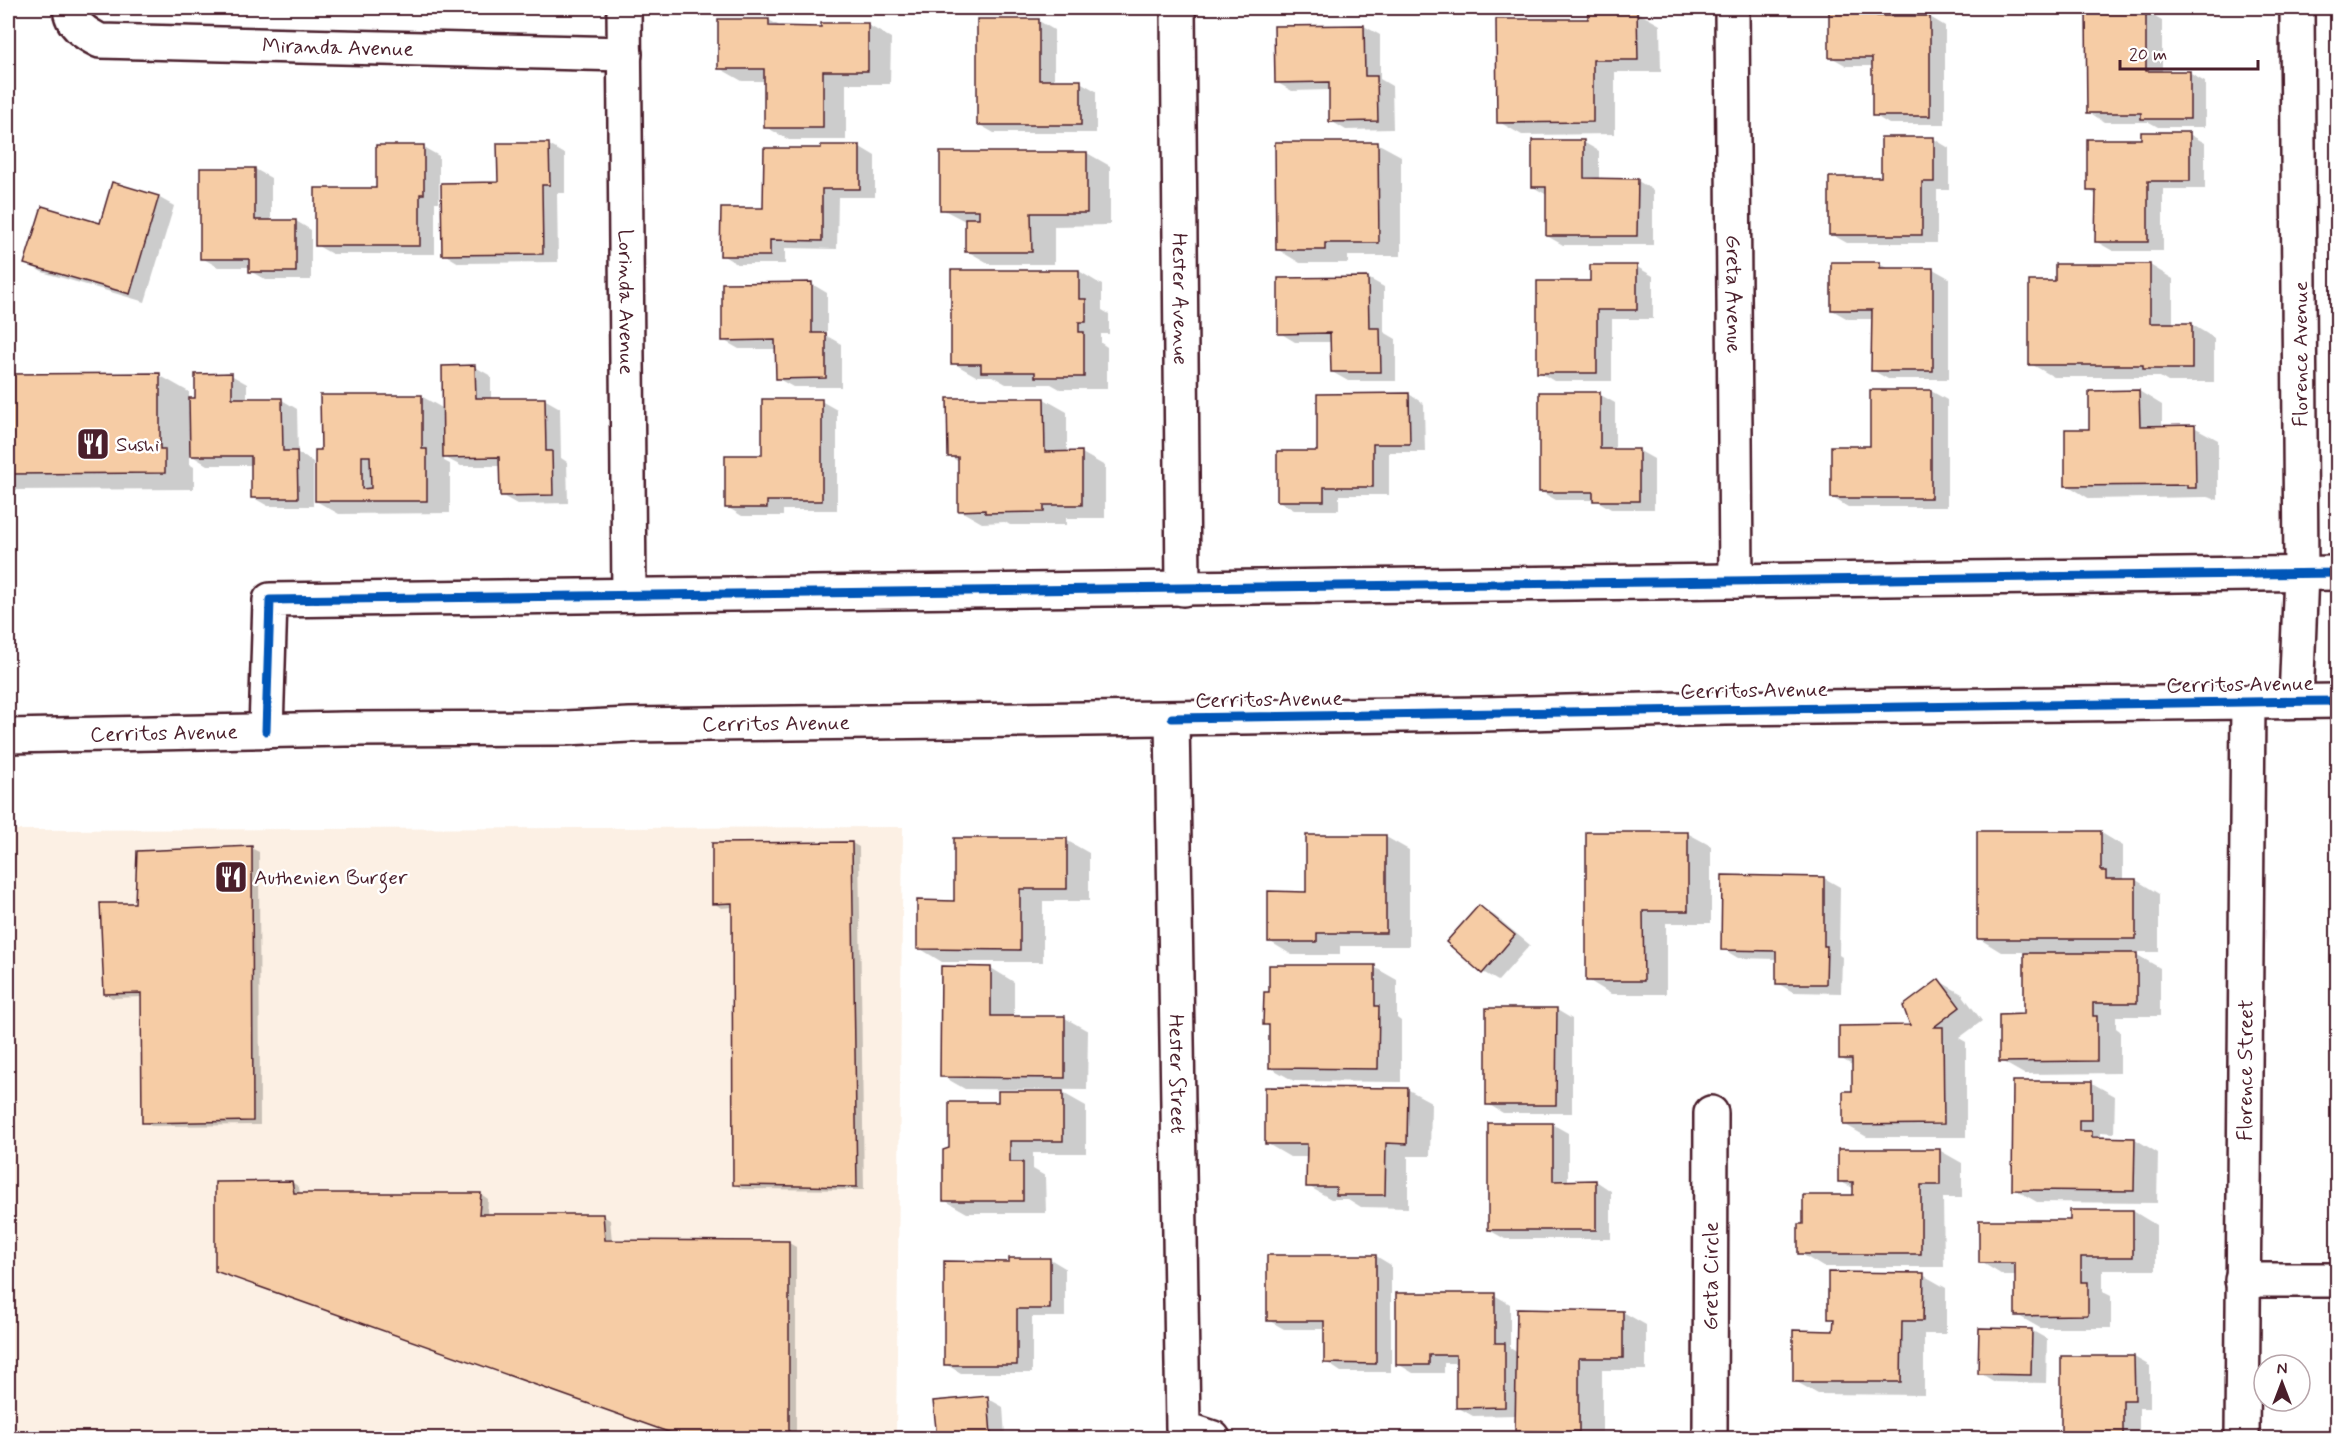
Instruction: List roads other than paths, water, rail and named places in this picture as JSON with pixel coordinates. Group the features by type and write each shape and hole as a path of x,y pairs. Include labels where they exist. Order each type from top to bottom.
{"street":[{"name":"Miranda Avenue","path":"70,8 70,15 83,32 100,41 625,54"},
{"name":"Lorinda Avenue","path":"624,8 629,596"},
{"name":"Hester Avenue","path":"1178,8 1183,589"},
{"name":"Greta Avenue","path":"1732,8 1736,581"},
{"name":"Florence Avenue","path":"2296,701 2301,573 2297,8"},
{"path":"266,732 270,600 2337,573"},
{"name":"Cerritos Avenue","path":"8,736 2337,700"},
{"name":"Florence Street","path":"2242,1438 2248,702"},
{"name":"Hester Street","path":"1172,718 1198,1433"},
{"name":"Greta Circle","path":"1710,1438 1711,1113"},
{"path":"2242,1280 2337,1280"}],"place":[{"name":"Sushi","path":"93,444"},
{"name":"Authenien Burger","path":"231,877"}]}
